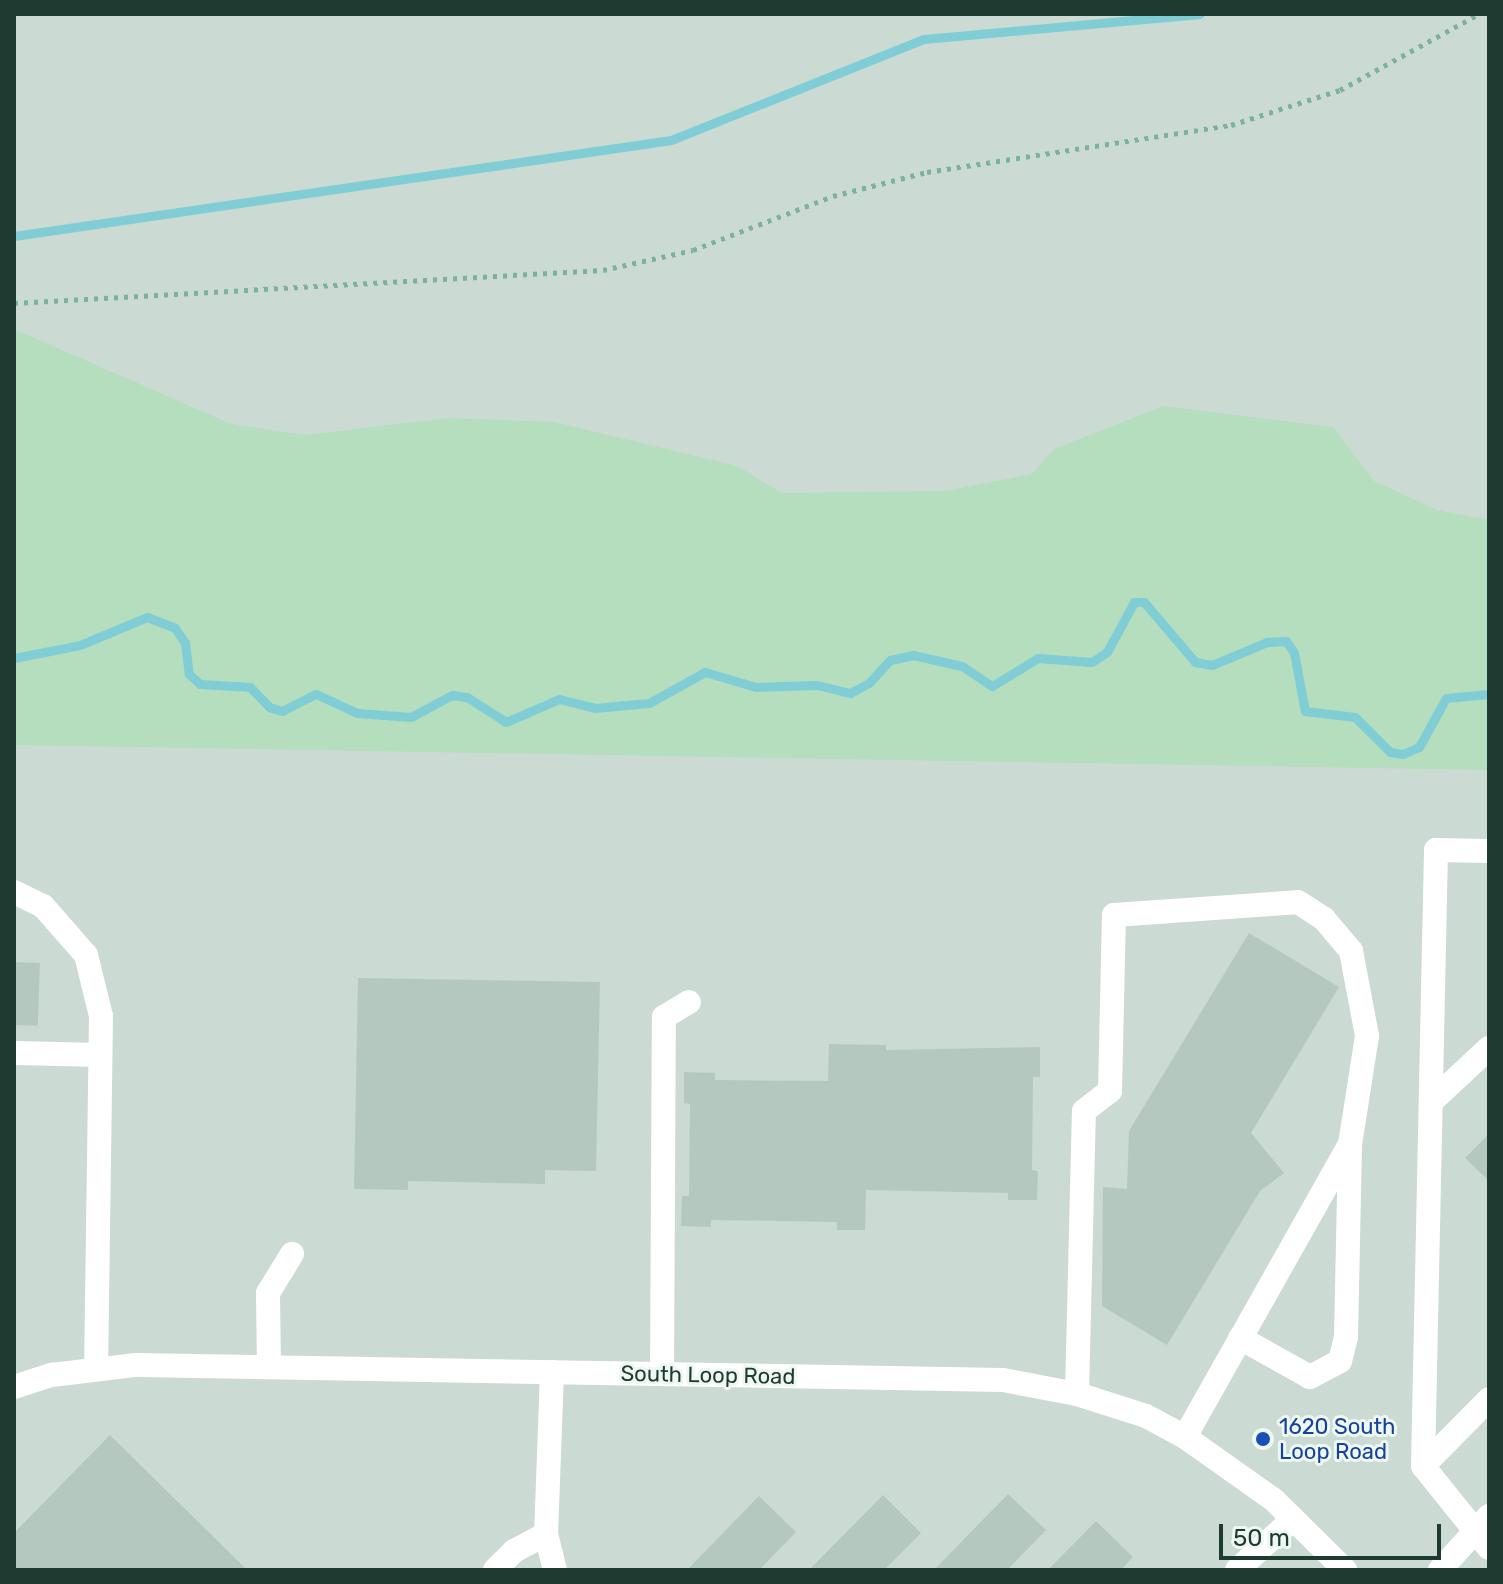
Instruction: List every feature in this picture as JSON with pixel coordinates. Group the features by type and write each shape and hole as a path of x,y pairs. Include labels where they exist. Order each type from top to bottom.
{"street":[{"path":"1440,1570 1483,1532 1423,1466 1436,850 1489,851"},
{"path":"14,892 53,915 86,955 101,1016 96,1369"},
{"path":"1077,1394 1084,1111 1110,1091 1114,915 1298,902 1324,919 1351,951 1367,1036 1350,1144 1346,1337 1340,1361 1310,1377 1240,1338"},
{"path":"662,1374 664,1017 689,1002"},
{"path":"1431,1102 1489,1048"},
{"path":"17,1053 100,1055"},
{"path":"1185,1437 1350,1144"},
{"path":"269,1367 268,1293 292,1254"},
{"name":"South Loop Road","path":"14,1387 52,1375 136,1365 1003,1380 1077,1394 1146,1416 1185,1437 1215,1454 1293,1519 1345,1570"},
{"path":"552,1372 546,1534 555,1570"},
{"path":"1423,1466 1489,1399"},
{"path":"1237,1570 1293,1519"},
{"path":"495,1570 514,1551 546,1534"}],"path":[{"path":"14,303 603,270 693,250 833,196 927,172 1231,125 1340,90 1479,14"}],"shaded area":[{"path":"14,14 1489,14 1489,1570 14,1570"}],"green space":[{"path":"14,329 231,424 305,435 449,418 554,422 737,466 782,493 946,491 1032,474 1054,449 1163,406 1333,427 1374,481 1437,510 1489,520 1489,770 14,745"}],"building":[{"path":"1249,933 1339,987 1251,1133 1284,1173 1260,1191 1167,1345 1102,1306 1103,1187 1127,1189 1129,1131"},
{"path":"14,962 40,963 38,1026 14,1025"},
{"path":"358,978 600,982 596,1171 545,1170 545,1184 408,1181 408,1190 354,1189"},
{"path":"829,1044 886,1045 886,1050 1040,1047 1040,1077 1033,1077 1032,1170 1038,1171 1037,1200 1008,1200 1008,1193 866,1190 865,1230 837,1230 837,1222 711,1220 711,1227 681,1226 682,1196 689,1196 690,1104 684,1103 684,1072 715,1073 715,1080 828,1081"},
{"path":"1489,1134 1489,1181 1465,1158"},
{"path":"110,1435 247,1570 14,1570 14,1533"},
{"path":"1008,1494 1046,1530 1007,1570 934,1570"},
{"path":"883,1495 921,1533 884,1570 809,1570"},
{"path":"759,1496 796,1532 759,1570 687,1570"},
{"path":"1096,1521 1133,1557 1121,1570 1048,1570"}],"waterway":[{"path":"14,236 671,140 924,39 1200,14"},
{"path":"14,658 80,645 147,617 175,628 185,643 189,674 200,684 250,687 269,707 282,711 316,694 357,713 411,717 452,695 467,697 506,722 559,699 595,708 649,703 705,672 756,687 817,685 850,693 869,683 890,660 913,655 962,666 992,686 1038,658 1092,662 1107,652 1134,602 1144,602 1195,662 1212,665 1267,642 1286,641 1294,653 1305,711 1355,717 1390,752 1403,754 1419,747 1446,698 1489,694"}],"place":[{"name":"1620 South Loop Road","path":"1263,1439"}]}
